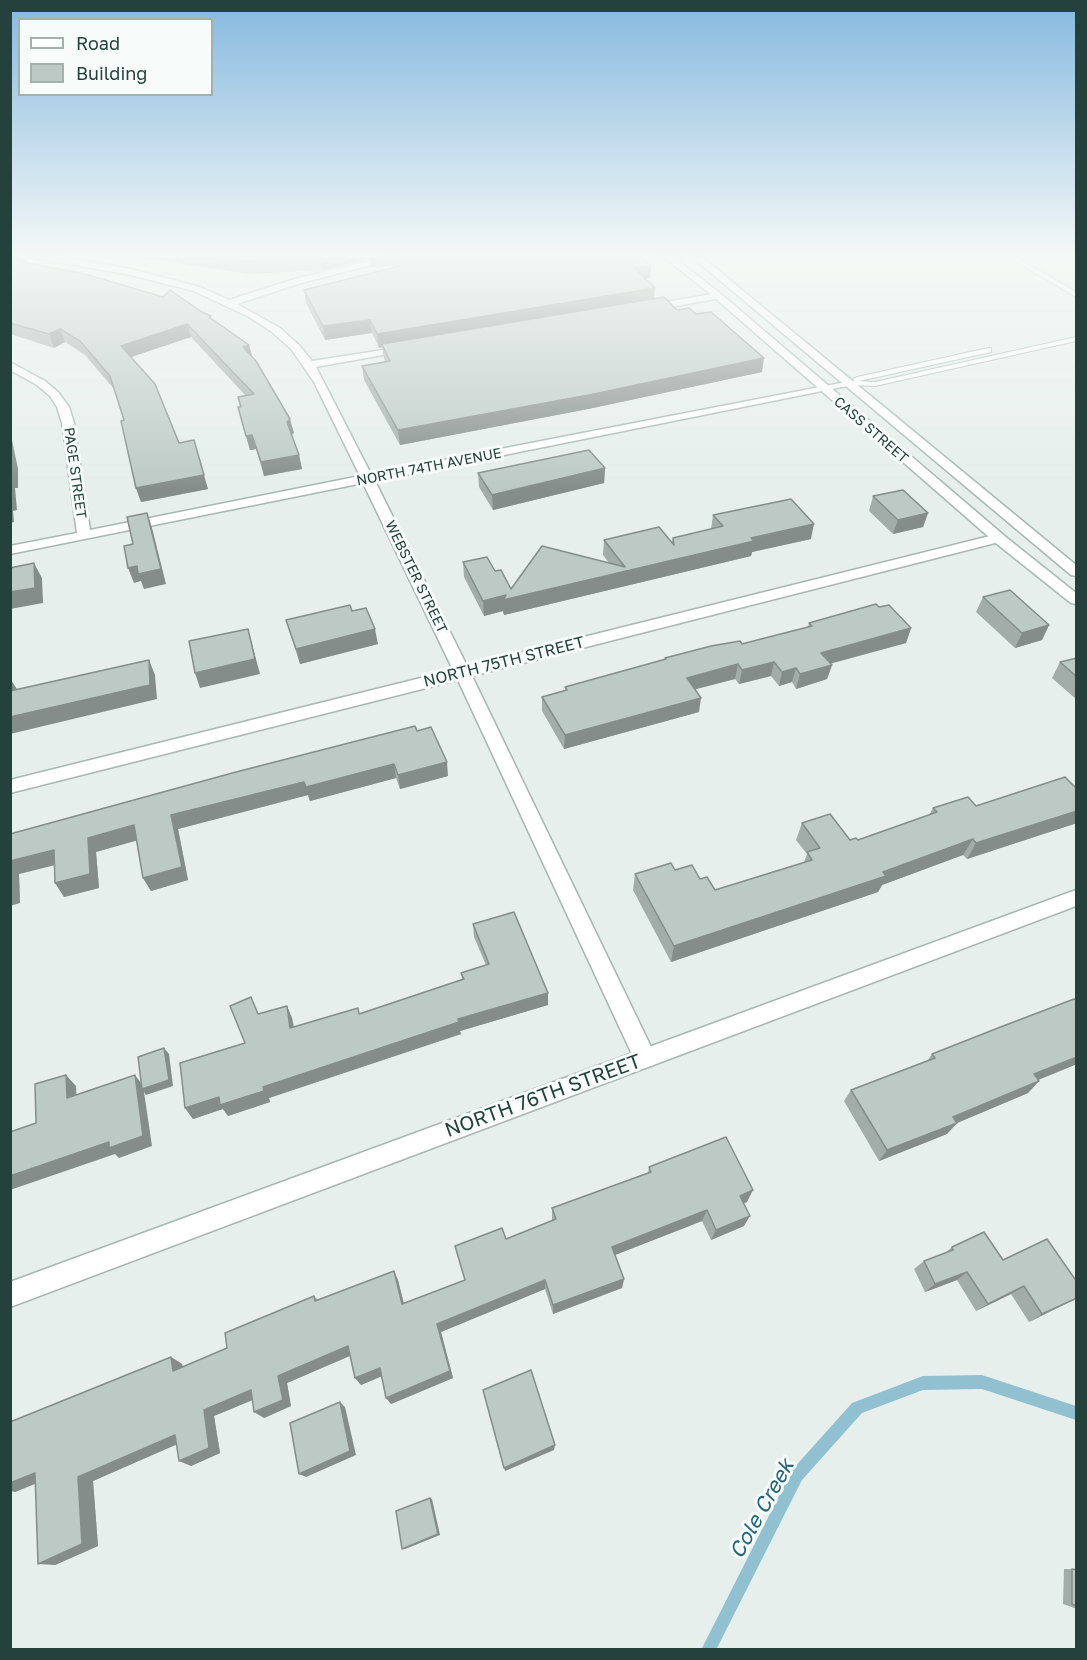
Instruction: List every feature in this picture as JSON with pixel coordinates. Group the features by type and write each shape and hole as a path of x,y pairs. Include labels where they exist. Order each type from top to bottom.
{"street":[{"name":"WEBSTER STREET","path":"281,334 309,364 320,382 462,672 645,1058"},
{"name":"CASS STREET","path":"762,334 998,538 1077,600"},
{"name":"CASS STREET","path":"789,334 1077,572"},
{"path":"309,364 414,347"},
{"name":"PAGE STREET","path":"10,365 41,382 54,394 63,407 68,423 84,535"},
{"name":"NORTH 74TH AVENUE","path":"10,550 847,383"},
{"name":"NORTH 75TH STREET","path":"10,787 998,538"},
{"name":"NORTH 76TH STREET","path":"10,1295 1077,898"}],"lane":[{"path":"847,383 886,382 1077,339"}],"building":[{"path":"69,334 156,334 121,346 155,384 179,443 194,440 204,475 136,488 121,421 124,420 110,376 80,341"},
{"path":"197,334 234,334 249,345 243,347 256,361 290,419 287,422 299,455 261,462 252,435 246,436 238,407 241,407 238,397 254,394"},
{"path":"439,334 737,334 764,358 589,395 398,430 362,366 390,361 382,344"},
{"path":"589,450 605,468 492,495 478,473"},
{"path":"903,490 928,513 898,520 873,496"},
{"path":"791,499 814,524 751,538 754,541 503,600 506,595 483,601 463,562 487,557 495,571 501,570 511,589 542,546 625,567 604,540 659,527 674,545 673,538 723,526 713,515"},
{"path":"147,513 161,569 138,574 137,566 128,568 124,546 133,544 127,517"},
{"path":"34,563 35,588 10,592 10,568"},
{"path":"1010,590 1049,625 1022,633 983,597"},
{"path":"876,604 879,607 889,605 911,628 821,653 832,665 800,674 796,668 782,672 774,662 742,670 738,664 687,678 701,698 565,735 542,697 567,690 565,687 665,658 711,646 740,641 742,644 812,626 809,623"},
{"path":"350,605 352,611 366,608 375,629 296,649 286,620"},
{"path":"248,629 255,659 195,673 189,641"},
{"path":"1077,658 1077,677 1060,662"},
{"path":"149,660 150,685 10,717 10,691"},
{"path":"415,726 417,731 431,727 447,762 398,775 394,764 306,787 304,782 171,815 182,867 143,878 134,825 88,838 90,874 55,883 54,850 10,861 10,834"},
{"path":"1065,777 1077,789 1077,811 976,843 973,839 883,872 886,876 674,946 635,874 671,863 675,870 692,865 700,879 707,877 715,890 812,860 807,852 820,848 802,823 830,814 850,840 856,838 858,840 937,812 933,808 968,797 976,806"},
{"path":"514,912 548,993 458,1019 459,1022 263,1087 264,1091 220,1105 219,1097 185,1108 180,1063 245,1043 230,1006 251,997 258,1014 287,1006 290,1028 358,1008 359,1014 464,979 461,973 489,964 473,924"},
{"path":"1074,999 1077,1000 1077,1057 1034,1074 1039,1081 953,1117 957,1123 887,1150 851,1090 935,1058 932,1054"},
{"path":"164,1048 169,1080 142,1089 138,1057"},
{"path":"66,1075 67,1098 135,1075 143,1136 109,1148 109,1142 10,1176 10,1132 36,1123 35,1084"},
{"path":"726,1137 753,1190 740,1196 750,1216 716,1230 707,1210 612,1247 624,1279 553,1305 545,1280 437,1324 450,1371 386,1398 380,1368 355,1378 348,1346 278,1376 283,1400 254,1412 251,1390 204,1410 209,1448 179,1461 175,1435 78,1477 82,1544 38,1564 35,1473 10,1483 10,1422 171,1357 173,1371 227,1348 225,1333 314,1296 315,1301 394,1271 402,1304 465,1280 455,1246 502,1228 506,1239 556,1219 552,1208 651,1172 649,1167"},
{"path":"984,1232 1003,1260 1047,1239 1077,1282 1077,1298 1042,1314 1024,1286 988,1304 967,1272 935,1284 924,1261 953,1250 952,1247"},
{"path":"531,1370 555,1445 504,1468 483,1390"},
{"path":"340,1402 350,1451 299,1474 290,1423"},
{"path":"430,1498 438,1534 402,1549 396,1511"},
{"path":"1072,1569 1077,1570 1077,1606 1072,1604"}],"waterway":[{"name":"Cole Creek","path":"708,1650 797,1475 857,1408 923,1383 982,1382 1076,1413"}]}
